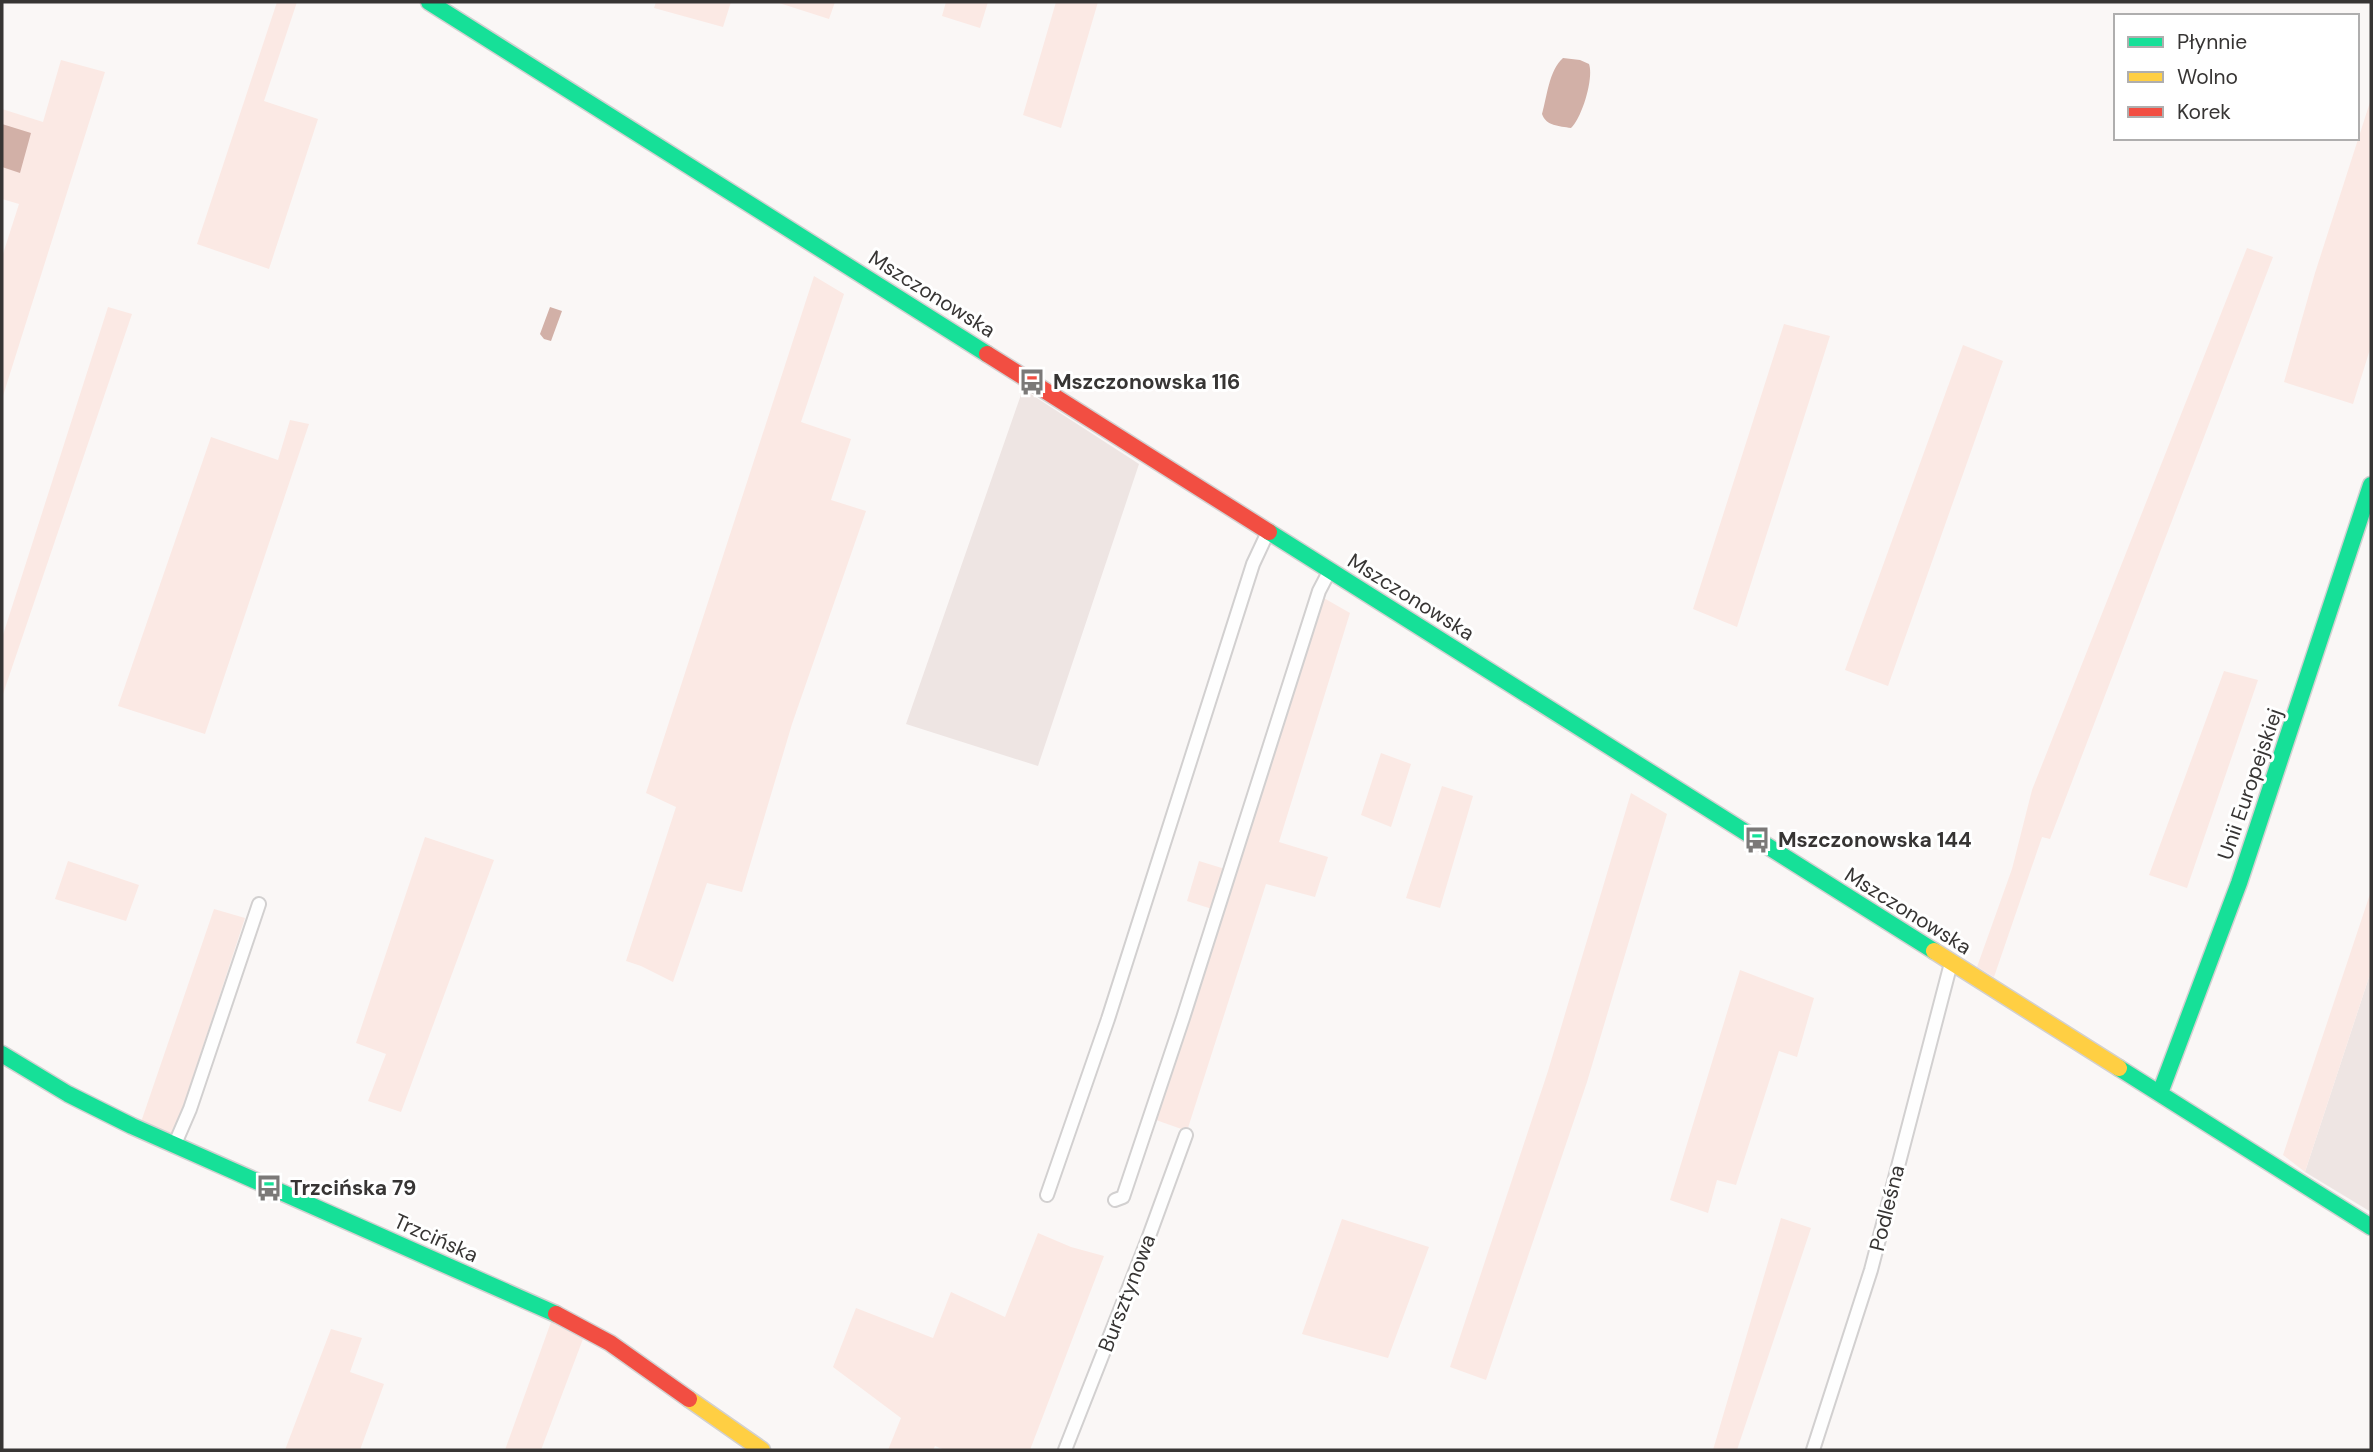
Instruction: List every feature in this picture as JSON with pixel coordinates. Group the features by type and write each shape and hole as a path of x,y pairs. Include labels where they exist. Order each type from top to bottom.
{"main road":[{"name":"Mszczonowska","path":"429,2 2371,1227"},
{"name":"Unii Europejskiej","path":"2160,1093 2270,791 2371,485"},
{"name":"Trzcińska","path":"2,1054 68,1094 174,1146 567,1319 610,1343 762,1450"}],"street":[{"path":"1047,1195 1108,1019 1253,564 1268,532"},
{"path":"1115,1200 1123,1197 1319,591 1330,570"},
{"path":"174,1146 196,1091 259,904"},
{"name":"Podleśna","path":"1813,1450 1871,1270 1951,963"},
{"name":"Bursztynowa","path":"1065,1450 1186,1135"}],"shaded area":[{"path":"277,2 297,2 264,101 318,119 269,269 197,244"},
{"path":"656,2 731,2 723,27 654,8"},
{"path":"776,2 835,2 829,19"},
{"path":"946,2 988,2 980,28 942,16"},
{"path":"1056,2 1098,2 1061,128 1023,115"},
{"path":"1563,58 1589,64 1590,70 1583,107 1571,128 1550,123 1542,114 1555,69"},
{"path":"61,60 105,72 2,399 2,257 19,204 2,199 2,109 43,122"},
{"path":"2371,99 2371,346 2353,404 2284,382 2315,273"},
{"path":"2,124 31,133 20,173 2,167"},
{"path":"2247,248 2273,257 2050,839 2042,837 1994,977 1977,967 2012,869 2032,790"},
{"path":"814,276 844,294 801,422 851,439 831,500 866,511 792,724 742,892 707,883 673,982 626,961 676,807 646,793"},
{"path":"108,307 132,314 2,697 2,638"},
{"path":"550,307 562,311 551,341 540,334"},
{"path":"1784,324 1830,336 1737,627 1693,609"},
{"path":"1963,345 2003,361 1888,686 1845,670"},
{"path":"1023,389 1139,464 1038,766 906,724"},
{"path":"290,420 309,424 205,734 118,706 211,437 278,460"},
{"path":"1322,597 1350,613 1279,842 1328,857 1315,897 1266,884 1187,1131 1156,1120"},
{"path":"2224,671 2258,680 2187,888 2149,875"},
{"path":"1381,753 1411,764 1391,827 1361,815"},
{"path":"1442,786 1473,796 1440,908 1406,898"},
{"path":"1631,793 1667,814 1587,1082 1486,1380 1450,1367 1548,1071"},
{"path":"425,837 494,860 401,1112 368,1101 386,1054 356,1043"},
{"path":"68,861 139,885 126,921 55,899"},
{"path":"1199,861 1225,869 1212,909 1187,901"},
{"path":"2371,891 2371,971 2305,1172 2283,1155"},
{"path":"214,909 245,918 173,1138 141,1122"},
{"path":"1740,970 1814,998 1797,1057 1779,1051 1736,1185 1717,1180 1708,1213 1670,1200"},
{"path":"2371,971 2371,1212 2305,1172"},
{"path":"1781,1218 1811,1228 1737,1450 1713,1450"},
{"path":"1342,1219 1429,1247 1388,1358 1302,1334"},
{"path":"1038,1233 1071,1247 1104,1256 1030,1450 945,1450 935,1446 933,1450 888,1450 901,1418 833,1367 856,1308 933,1338 951,1292 1005,1317"},
{"path":"551,1322 583,1339 541,1450 505,1450"},
{"path":"331,1329 362,1338 350,1372 384,1384 360,1450 285,1450"}],"traffic: fast":[{"path":"429,2 987,354"},
{"path":"2160,1093 2239,883 2371,485"},
{"path":"1269,532 1934,951"},
{"path":"2,1054 68,1094 132,1126 556,1314"},
{"path":"2119,1068 2371,1227"}],"traffic: slow":[{"path":"1934,951 2119,1068"},
{"path":"689,1399 762,1450"}],"traffic: jam":[{"path":"987,354 1269,532"},
{"path":"556,1314 610,1343 689,1399"}],"place":[{"name":"Mszczonowska 116","path":"1032,382"},
{"name":"Mszczonowska 144","path":"1757,840"},
{"name":"Trzcińska 79","path":"269,1188"}]}
